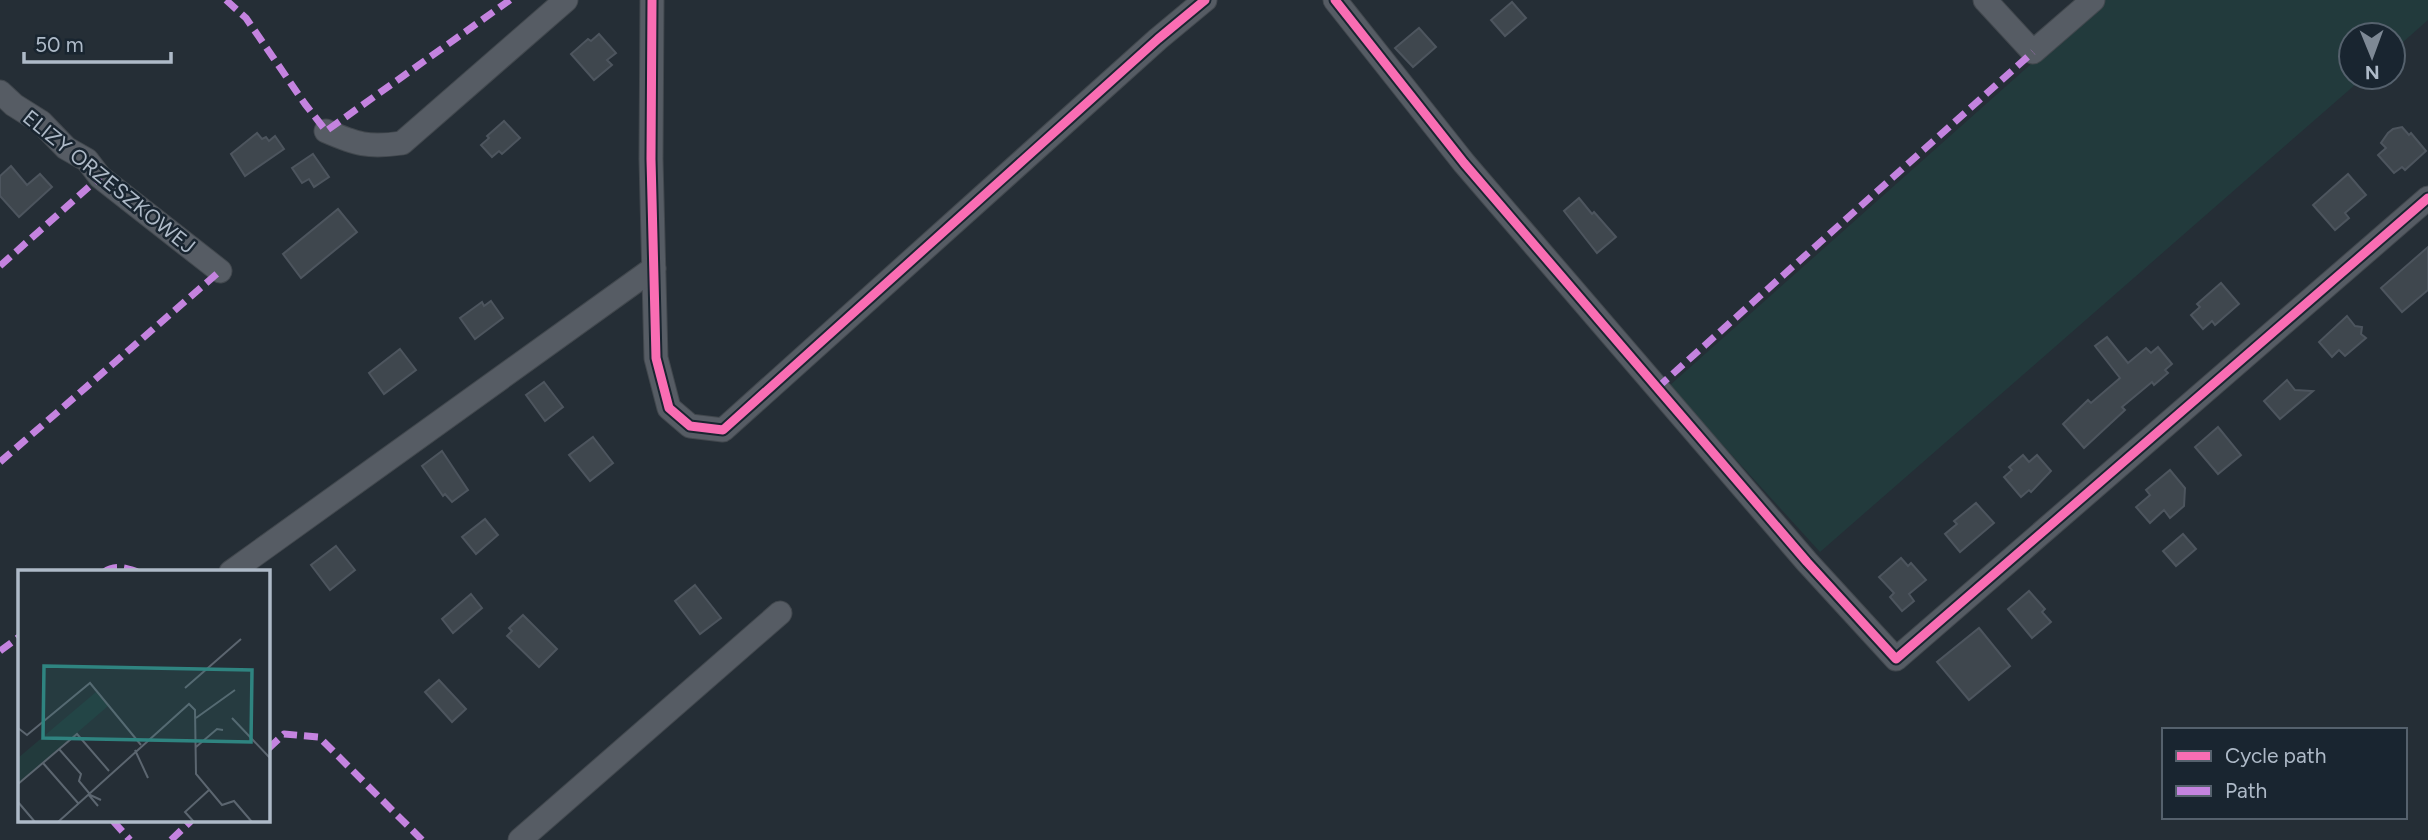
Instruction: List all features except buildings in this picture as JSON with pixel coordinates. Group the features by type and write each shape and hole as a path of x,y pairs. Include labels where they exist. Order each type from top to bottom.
{"street":[{"path":"326,131 351,142 375,146 402,143 566,0"},
{"path":"652,0 651,159 656,358 669,408 690,426 723,430 1158,39 1205,0"},
{"path":"1335,0 1464,163 1807,562 1896,659 2428,198"},
{"path":"1985,0 2032,52 2093,0"},
{"name":"ELIZY ORZESZKOWEJ","path":"0,92 14,105 41,122 66,148 87,160 100,177 220,271"},
{"path":"234,570 653,268"},
{"path":"520,840 780,613"}],"green space":[{"path":"2103,0 2428,0 2428,20 2407,39 2407,21 2337,21 2337,91 2348,91 1820,552 1669,386"}],"marked path":[{"path":"226,0 246,18 326,131 510,0"},
{"path":"1657,388 2033,52"},
{"path":"0,266 100,177"},
{"path":"0,462 220,271"},
{"path":"108,570 116,567 131,570"},
{"path":"0,651 18,638"},
{"path":"270,747 284,734 319,737 422,840"},
{"path":"114,822 130,840"},
{"path":"171,840 190,822"}],"cycle path":[{"path":"652,0 651,159 656,358 669,408 690,426 723,430 1158,39 1205,0"},
{"path":"1335,0 1464,163 1807,562 1896,659 2428,198"}]}
